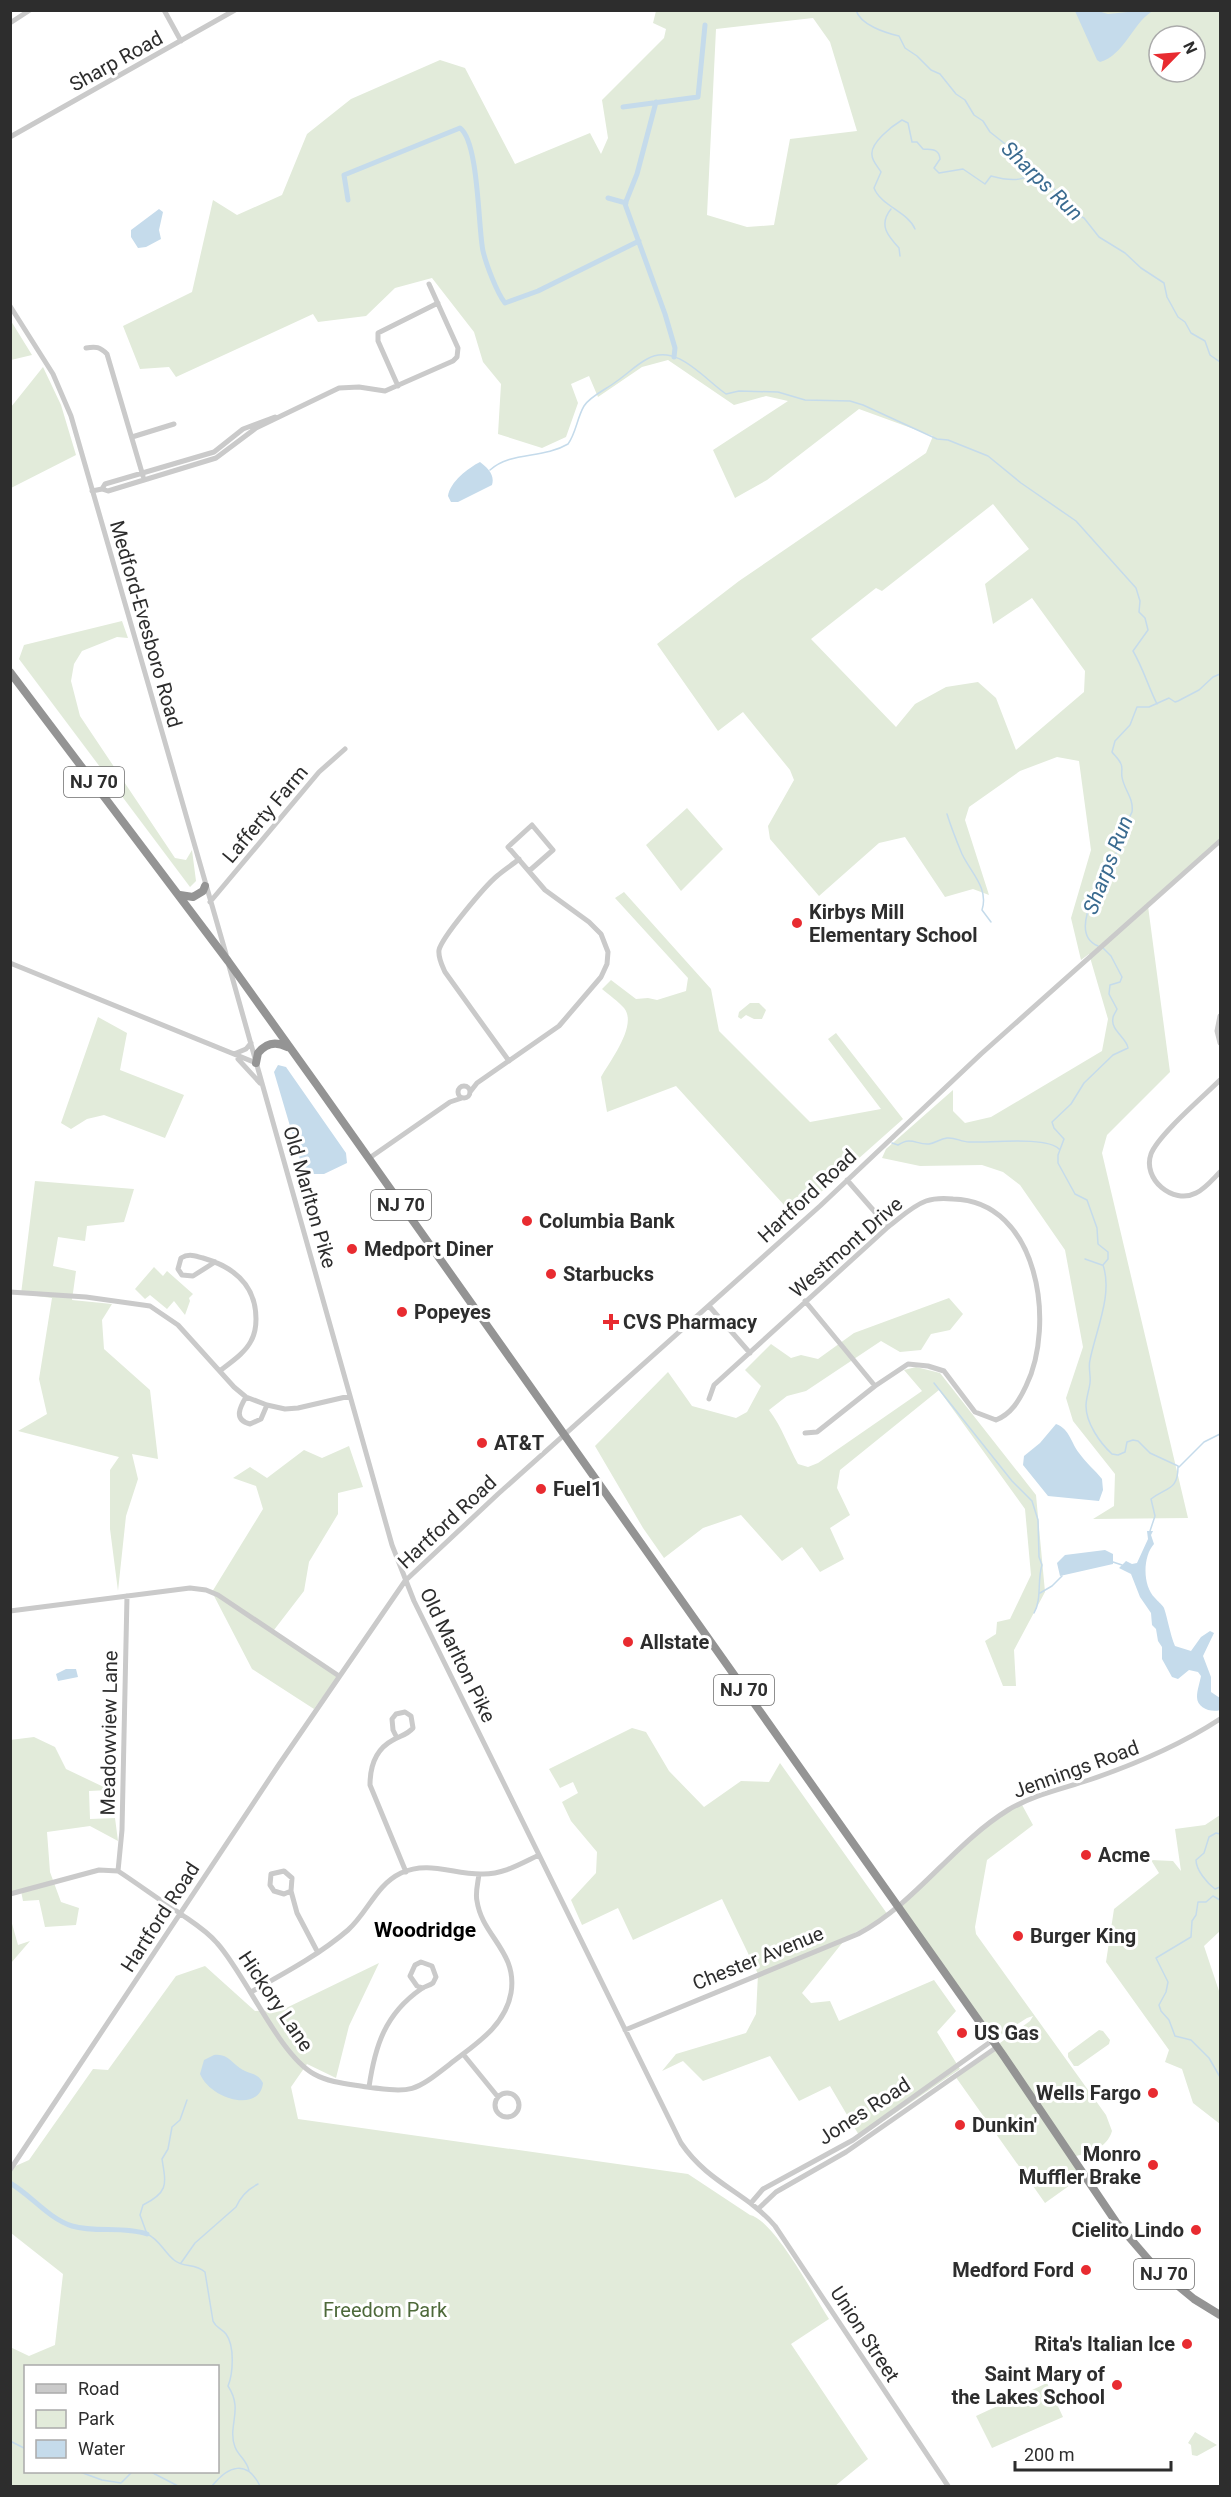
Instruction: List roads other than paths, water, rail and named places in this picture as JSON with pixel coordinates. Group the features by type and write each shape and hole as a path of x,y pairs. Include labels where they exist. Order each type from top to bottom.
{"highway":[{"name":"NJ 70","path":"10,672 228,961 995,2044 1116,2222 1136,2247 1174,2283 1221,2315"},
{"path":"177,893 187,898 193,897 203,891 205,886"},
{"path":"256,1063 258,1053 268,1045 280,1044 291,1051"}],"street":[{"path":"10,23 30,10"},
{"path":"164,10 181,41"},
{"name":"Sharp Road","path":"10,137 236,10"},
{"path":"92,491 102,489 108,491 216,458 247,434 276,417 339,388 359,387 385,391 457,357 458,348 429,284"},
{"path":"398,386 378,341 378,333 438,303"},
{"name":"Medford-Evesboro Road","path":"10,306 53,374 76,430 251,1042"},
{"path":"86,348 95,346 102,348 107,354 145,481"},
{"path":"102,489 105,484 214,452 243,429 276,417"},
{"path":"132,437 174,424"},
{"name":"Lafferty Farm","path":"210,902 319,772 345,749"},
{"path":"460,1096 460,1087 468,1089 559,1026 601,977 607,964 608,952 601,934 589,922 545,890 508,847 532,825 553,850 529,871"},
{"name":"Hartford Road","path":"10,2169 339,1676 405,1581 498,1494 847,1180 972,1062 1221,841"},
{"path":"509,1061 445,972 439,951 453,928 495,877 519,859"},
{"path":"10,963 256,1063"},
{"path":"1221,1016 1217,1031 1221,1043"},
{"path":"232,1054 246,1048 251,1042"},
{"name":"Old Marlton Pike","path":"251,1042 392,1545 405,1581 653,2089 688,2154 713,2179 751,2203"},
{"path":"232,1054 250,1069 264,1088"},
{"path":"1221,1080 1156,1144 1149,1163 1151,1172 1160,1187 1178,1195 1189,1196 1197,1193 1221,1172"},
{"path":"368,1159 450,1102 460,1096 468,1097 468,1089"},
{"path":"847,1180 888,1227"},
{"name":"Westmont Drive","path":"709,1399 714,1385 913,1207 938,1198 963,1199 983,1204 1002,1215 1012,1226 1024,1247 1031,1266 1040,1309 1040,1335 1034,1366 1019,1399 1008,1414 996,1420 975,1412 944,1371 935,1367 908,1364 875,1386 817,1432 805,1433"},
{"path":"215,1262 189,1276 182,1275 178,1269 181,1258 191,1254 215,1262 240,1276 250,1291 256,1311 251,1343 221,1370"},
{"path":"12,1290 150,1306 171,1318 221,1370 234,1387 246,1397 267,1405 285,1409 298,1408 351,1396"},
{"path":"806,1301 875,1386"},
{"path":"709,1306 750,1353"},
{"path":"246,1397 239,1408 239,1415 244,1423 250,1424 261,1419 267,1405"},
{"path":"10,1611 190,1588 210,1591 339,1676"},
{"name":"Meadowview Lane","path":"118,1871 122,1830 127,1596"},
{"path":"397,1738 393,1730 392,1719 396,1714 405,1712 411,1716 413,1728 382,1748 370,1770 370,1785 406,1872"},
{"name":"Jennings Road","path":"898,1907 988,1824 1010,1809 1031,1798 1154,1756 1194,1736 1221,1719"},
{"path":"251,1992 317,1952 350,1928 385,1884 406,1872 418,1868 444,1868 479,1874 511,1869 539,1855"},
{"path":"10,1894 99,1870 118,1871"},
{"name":"Hickory Lane","path":"118,1871 207,1932 219,1944 289,2050 303,2067 327,2079 400,2091 412,2090 430,2080 484,2037 496,2024 509,2001 511,1988 505,1953 478,1909 476,1894 479,1874"},
{"path":"291,1891 284,1894 274,1891 270,1885 271,1874 278,1871 288,1873 292,1878 291,1891 299,1919 317,1952"},
{"name":"Chester Avenue","path":"625,2030 851,1937 878,1923 898,1907"},
{"path":"369,2087 375,2052 389,2019 423,1988 434,1983 435,1971 432,1966 421,1962 411,1970 410,1976 412,1982 423,1988"},
{"name":"Jones Road","path":"751,2203 768,2186 854,2140 995,2044"},
{"name":"Jones Road","path":"758,2209 776,2192 846,2152 995,2044"},
{"path":"463,2054 498,2097"},
{"path":"503,2093 511,2093 520,2103 519,2110 507,2118 500,2116 495,2103 498,2097 503,2093"},
{"name":"Union Street","path":"751,2203 780,2232 948,2487"}],"water":[{"path":"1075,11 1098,11 1108,14 1151,12 1138,24 1122,47 1100,62 1097,60"},
{"path":"159,209 163,212 159,230 161,239 146,247 138,248 131,237 131,230"},
{"path":"480,462 490,472 493,478 492,485 458,502 451,502 448,496 452,486 465,472"},
{"path":"278,1065 286,1067 346,1153 347,1163 324,1174 307,1174 303,1170 274,1072"},
{"path":"1056,1424 1064,1429 1082,1457 1102,1479 1103,1490 1099,1501 1048,1496 1023,1465 1024,1456 1040,1443"},
{"path":"1147,1531 1153,1531 1151,1535 1154,1544 1146,1563 1146,1578 1151,1592 1164,1608 1175,1646 1191,1651 1201,1637 1210,1631 1214,1633 1203,1656 1211,1677 1211,1692 1220,1698 1220,1710 1209,1710 1199,1704 1197,1694 1201,1676 1198,1672 1189,1670 1178,1679 1172,1677 1162,1659 1162,1647 1158,1641 1156,1629 1152,1625 1151,1613 1140,1597 1131,1574 1119,1568 1126,1561 1132,1564 1137,1563 1148,1539"},
{"path":"1105,1550 1113,1554 1113,1564 1060,1576 1057,1563 1065,1555"},
{"path":"66,1669 76,1669 78,1677 58,1681 56,1674"},
{"path":"214,2055 226,2057 243,2070 259,2077 263,2083 260,2092 253,2098 234,2100 214,2091 200,2074 204,2060"}],"waterway":[{"name":"Sharps Run","path":"856,10 868,24 899,36 905,48 931,70 940,74 956,94 965,100 974,115 983,121 990,132 1009,147 1017,160 1028,167 1029,173"},
{"path":"623,107 698,97 705,25"},
{"path":"656,102 637,174 625,204 665,314 675,348 674,357"},
{"path":"915,229 907,218 882,200 874,188 881,172 873,159 874,145 882,135 902,120 908,123 912,142 917,142 923,149 934,150 938,153 940,159 934,168 939,173 963,169 985,184 991,176 1011,180 1022,179 1030,174 1041,176 1064,198 1073,213 1084,218 1099,237 1125,253 1141,268 1164,283 1167,297 1178,317 1185,322 1191,333 1205,341 1210,355 1220,362"},
{"path":"348,200 344,175 460,128 471,150 483,251 492,278 505,303 538,291 639,241"},
{"path":"608,198 626,203"},
{"path":"891,209 885,225 888,235 899,248 900,256"},
{"path":"490,470 508,460 548,452 568,444 587,402 643,361 658,355 668,355 679,359 726,394 739,391 778,392 805,400 850,401 863,405 937,439 948,440 988,456 1021,483 1076,521 1136,588 1140,601 1139,612 1145,618 1148,630 1133,651 1157,704"},
{"name":"Sharps Run","path":"1098,946 1089,939 1085,928 1087,916 1091,902 1117,851 1124,825 1132,812 1132,802 1122,777 1122,766 1112,752 1115,741 1130,725 1137,707 1149,707 1169,698 1175,702 1178,701 1199,690 1213,677 1220,674"},
{"path":"947,814 962,854 981,888 984,902 982,910 991,922"},
{"name":"Sharps Run","path":"1103,948 1111,956 1122,977 1120,982 1110,985 1109,994 1117,1009 1113,1017 1114,1026 1128,1048 1113,1055 1084,1083 1071,1104 1052,1122 1054,1128 1064,1139 1058,1155 1058,1163 1075,1194 1087,1200 1097,1228 1098,1244 1108,1252 1108,1259 1103,1265"},
{"path":"892,1143 898,1145 911,1141 929,1144 950,1138 969,1142 1030,1141 1052,1145 1059,1149"},
{"path":"1085,1259 1102,1265"},
{"name":"Sharps Run","path":"1103,1265 1106,1276 1105,1300 1089,1363 1090,1383 1086,1400 1088,1419 1098,1438 1112,1454 1118,1455 1125,1452 1127,1442 1133,1440 1138,1441 1150,1453 1178,1466"},
{"path":"934,1383 1012,1481 1032,1501 1038,1520 1039,1557 1042,1565 1038,1602 1034,1613"},
{"path":"1179,1467 1204,1442 1220,1434"},
{"name":"Sharps Run","path":"1150,1531 1155,1516 1151,1499 1173,1485 1178,1467"},
{"path":"1113,1562 1122,1565"},
{"path":"1040,1593 1062,1576"},
{"name":"Sharps Run","path":"1220,1834 1216,1833 1209,1837 1204,1853 1196,1860 1205,1880 1215,1889 1220,1887"},
{"name":"Sharps Run","path":"1220,1900 1213,1896 1206,1902 1198,1902 1196,1915 1192,1921 1191,1937 1156,1958 1168,1982 1159,2005 1161,2011 1169,2020 1175,2036 1191,2040 1209,2058 1220,2077"},
{"path":"187,2100 180,2120 172,2127 168,2149 162,2159 164,2186 158,2196 143,2205 140,2215 147,2234 155,2239 170,2257 181,2264 197,2267 205,2272 213,2321 226,2334 231,2346 232,2367 228,2386 235,2403 233,2439 249,2471"},
{"path":"10,2183 56,2218 72,2226 129,2230 147,2234"},
{"path":"181,2263 195,2243 258,2184"},
{"path":"10,2441 24,2448"},
{"path":"212,2486 224,2474 237,2468 249,2472 260,2486"},
{"path":"83,2473 102,2480 121,2483"},
{"path":"122,2482 131,2473"},
{"path":"153,2473 178,2486"}],"place":[{"name":"Kirbys Mill Elementary School","path":"797,923"},
{"name":"Columbia Bank","path":"527,1221"},
{"name":"Medport Diner","path":"352,1249"},
{"name":"Starbucks","path":"551,1274"},
{"name":"Popeyes","path":"402,1312"},
{"name":"CVS Pharmacy","path":"611,1322"},
{"name":"AT&T","path":"482,1443"},
{"name":"Fuel1","path":"541,1489"},
{"name":"Allstate","path":"628,1642"},
{"name":"Acme","path":"1086,1855"},
{"name":"Burger King","path":"1018,1936"},
{"name":"US Gas","path":"962,2033"},
{"name":"Wells Fargo","path":"1153,2093"},
{"name":"Dunkin'","path":"960,2125"},
{"name":"Monro Muffler Brake","path":"1153,2165"},
{"name":"Cielito Lindo","path":"1196,2230"},
{"name":"Medford Ford","path":"1086,2270"},
{"name":"Rita's Italian Ice","path":"1187,2344"},
{"name":"Saint Mary of the Lakes School","path":"1117,2385"}],"district":[{"name":"Woodridge","path":"425,1930"}],"park label":[{"name":"Freedom Park","path":"385,2310"}]}
